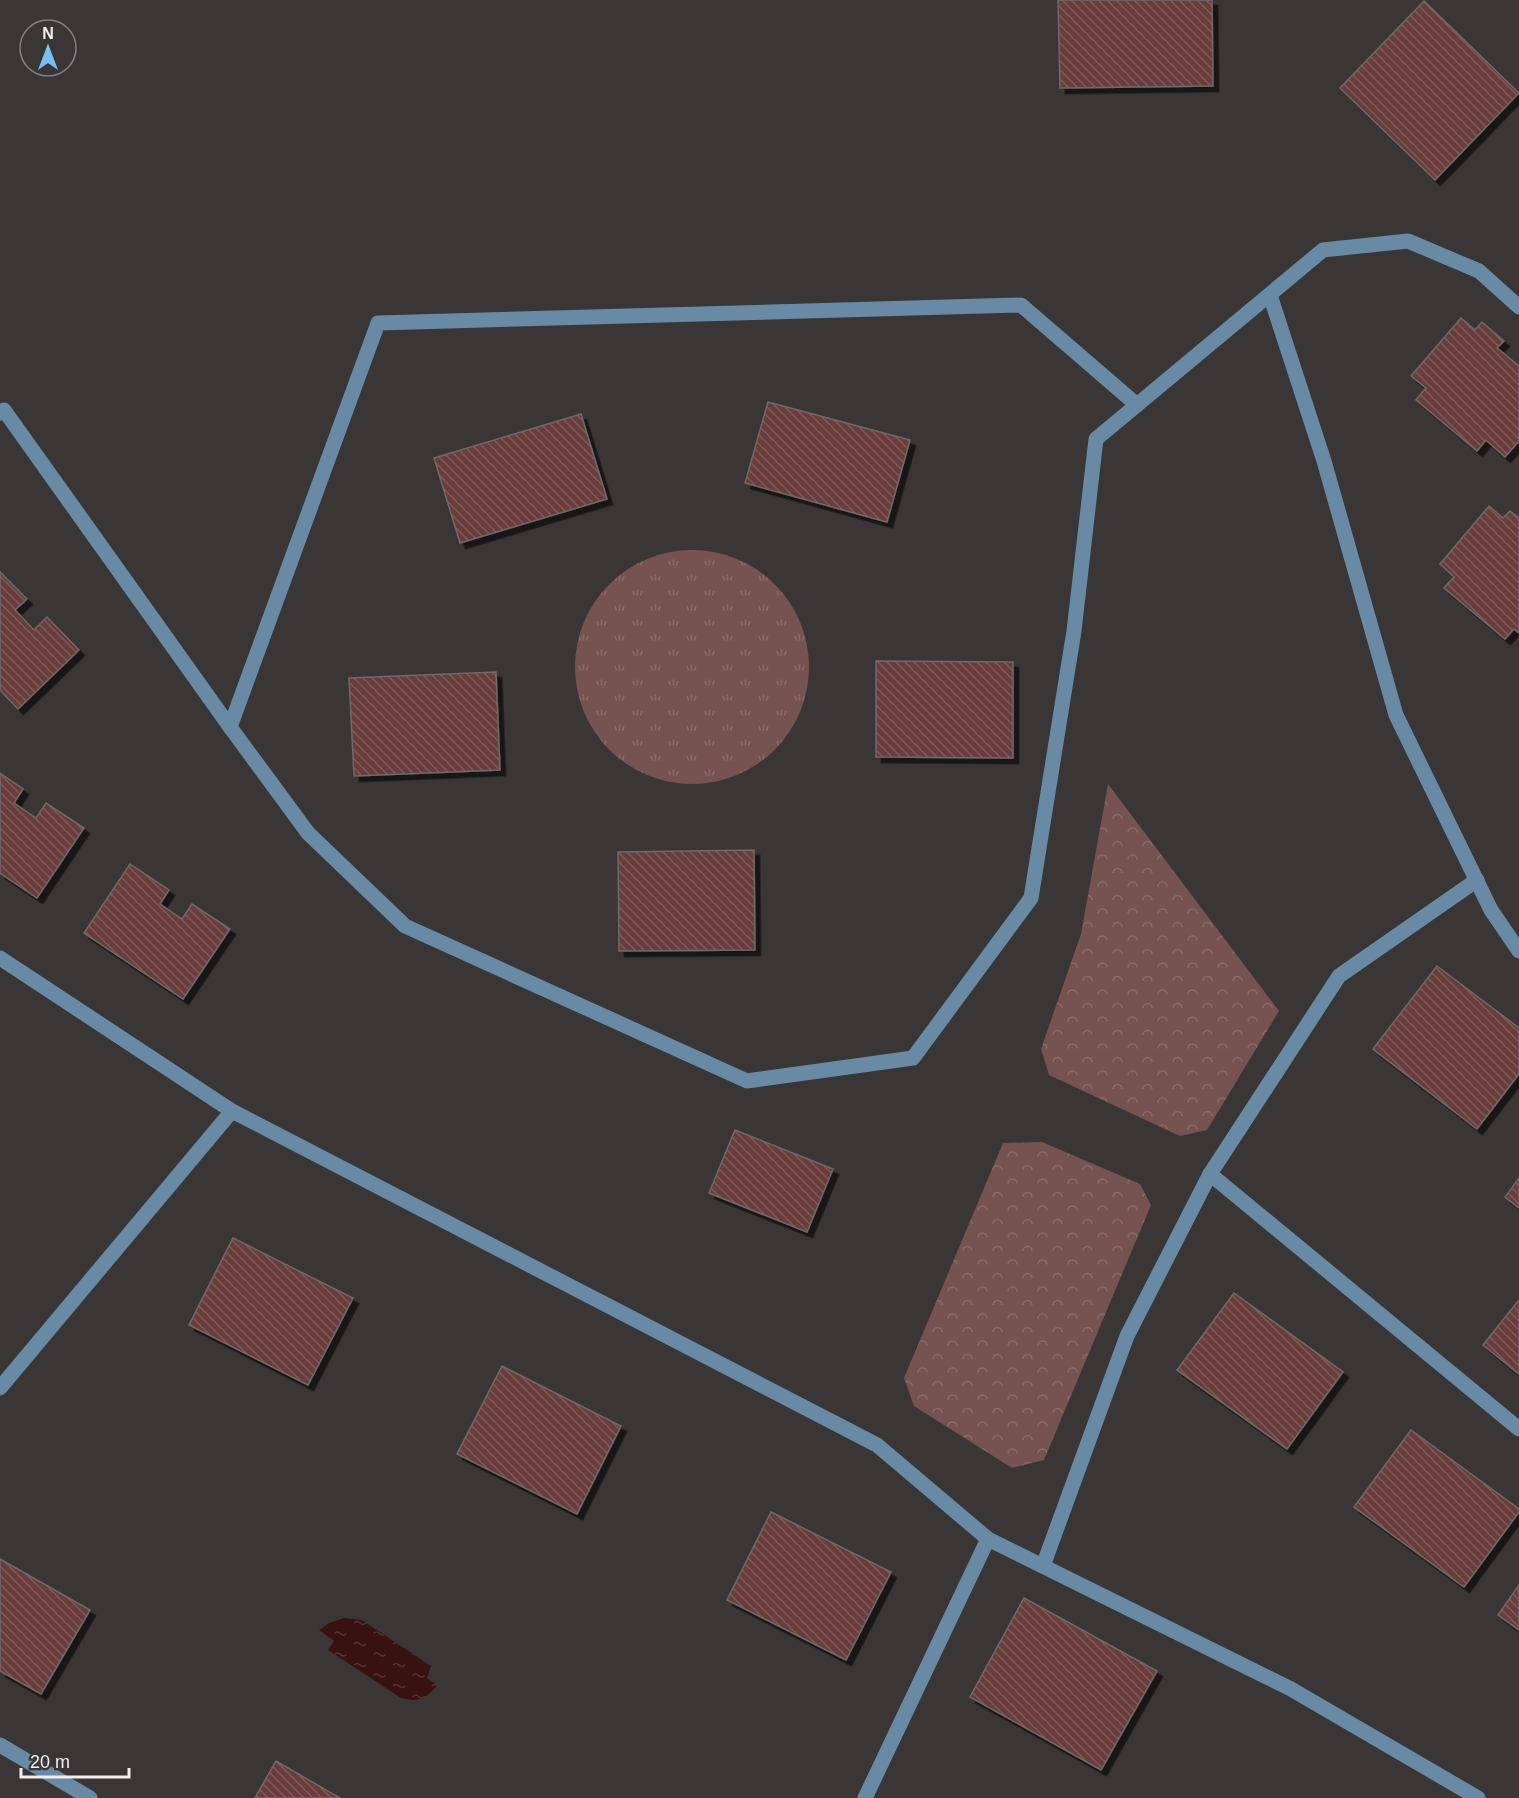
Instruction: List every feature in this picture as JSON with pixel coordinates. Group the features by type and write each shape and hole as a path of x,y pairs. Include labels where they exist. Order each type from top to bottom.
{"street":[{"path":"0,413 4,410 230,727 308,832 405,926 747,1081 913,1058 1031,898 1074,631 1096,439 1323,250 1408,242 1479,271 1519,307"},
{"path":"1270,295 1324,461 1396,715 1491,910 1519,951"},
{"path":"230,727 378,323 1021,305 1137,405"},
{"path":"1043,1566 1126,1336 1210,1174 1339,976 1477,880"},
{"path":"0,958 232,1111 877,1445 988,1539 1291,1689 1478,1798"},
{"path":"0,1388 232,1111"},
{"path":"1210,1174 1519,1429"},
{"path":"865,1798 988,1539"},
{"path":"0,1745 90,1798"}],"green space":[{"path":"680,550 704,550 737,558 747,563 767,576 783,592 801,622 809,655 809,679 801,712 783,742 767,758 737,776 704,784 680,784 647,776 637,771 617,758 601,742 583,712 575,679 575,655 583,622 588,612 601,592 617,576 647,558"},
{"path":"1108,784 1279,1011 1207,1130 1180,1136 1049,1075 1041,1049 1081,934"},
{"path":"1042,1142 1140,1184 1151,1205 1044,1460 1012,1468 914,1406 904,1378 1003,1143"}],"water":[{"path":"344,1618 362,1620 431,1666 427,1678 438,1685 430,1693 417,1700 401,1698 328,1650 334,1641 319,1630 329,1623"}],"building":[{"path":"1058,0 1212,0 1213,86 1060,88"},
{"path":"1424,1 1519,93 1435,180 1340,88"},
{"path":"1461,318 1475,330 1482,322 1504,341 1497,348 1519,366 1519,441 1505,457 1486,440 1477,451 1416,400 1426,388 1411,376"},
{"path":"768,402 910,440 887,522 745,483"},
{"path":"581,414 607,499 460,543 434,458"},
{"path":"1489,506 1503,518 1510,511 1519,518 1519,633 1514,629 1505,639 1444,588 1454,577 1440,564"},
{"path":"0,572 27,599 15,610 34,630 47,617 79,650 18,709 0,690"},
{"path":"876,661 1013,662 1013,758 876,757"},
{"path":"496,672 500,770 354,776 349,678"},
{"path":"0,773 23,789 14,803 36,818 46,803 84,828 37,898 0,873"},
{"path":"754,850 755,950 619,951 618,852"},
{"path":"130,864 169,890 160,904 182,919 192,904 230,929 183,999 84,933"},
{"path":"1437,966 1519,1028 1519,1074 1477,1129 1373,1049"},
{"path":"735,1130 833,1169 807,1232 709,1193"},
{"path":"1519,1178 1519,1208 1505,1197"},
{"path":"233,1238 353,1298 308,1385 189,1325"},
{"path":"1234,1293 1343,1372 1287,1449 1177,1370"},
{"path":"1519,1302 1519,1374 1483,1345"},
{"path":"502,1366 621,1426 577,1514 457,1454"},
{"path":"1411,1430 1519,1509 1464,1587 1354,1507"},
{"path":"771,1512 891,1572 846,1660 727,1600"},
{"path":"0,1559 90,1610 41,1694 0,1671"},
{"path":"1519,1585 1519,1630 1498,1615"},
{"path":"1024,1598 1157,1671 1101,1770 970,1697"},
{"path":"276,1761 340,1798 255,1798"}]}
